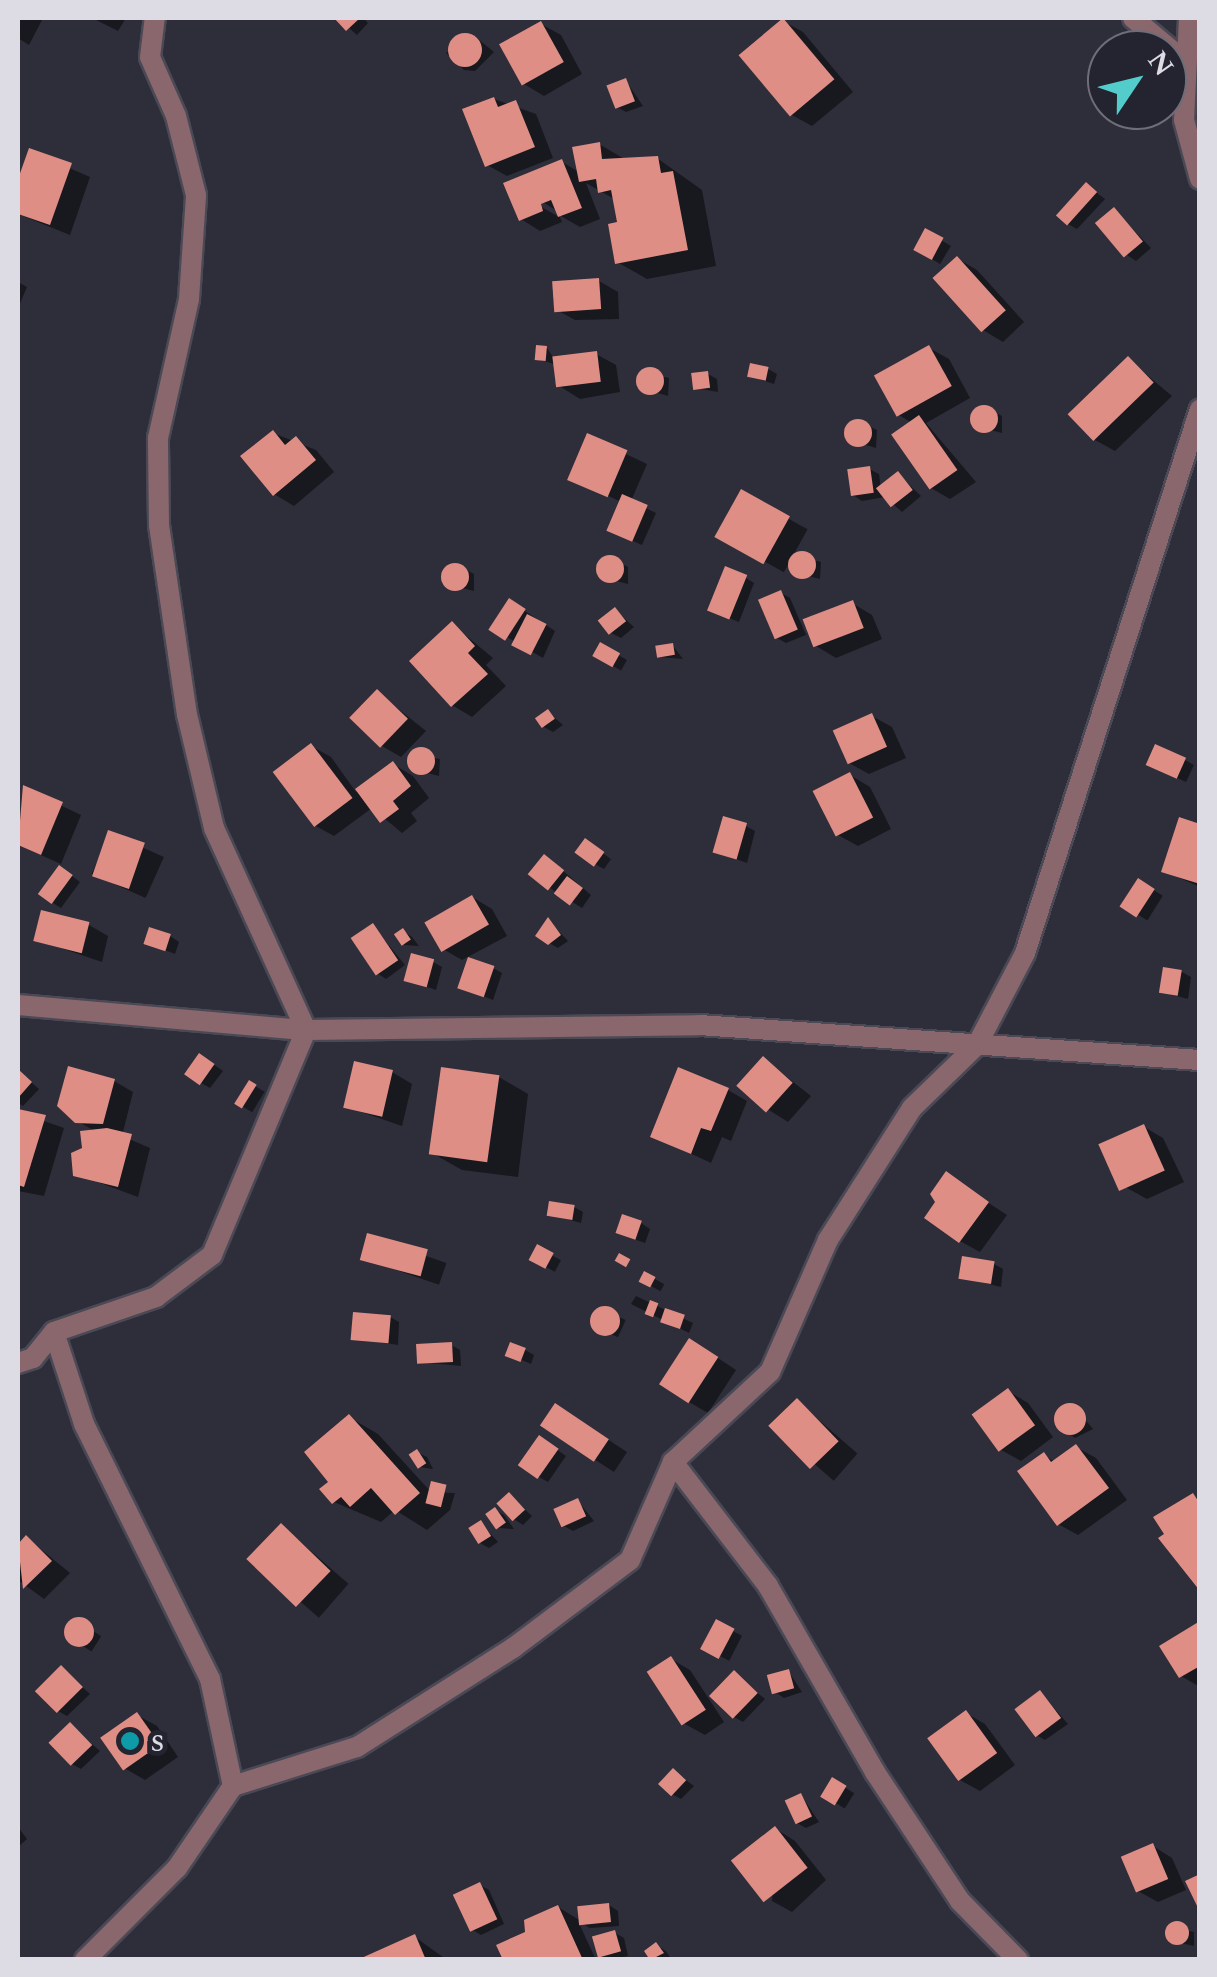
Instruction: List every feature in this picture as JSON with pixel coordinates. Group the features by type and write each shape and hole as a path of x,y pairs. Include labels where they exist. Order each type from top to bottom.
{"street":[{"path":"18,1363 34,1358 54,1332 156,1297 212,1255 306,1030 214,828 187,715 159,524 158,438 189,299 196,195 176,116 150,57 155,18"},
{"path":"1187,130 1200,179"},
{"path":"86,1960 177,1868 233,1786 357,1747 512,1648 630,1560 674,1462 770,1372 828,1240 912,1108 977,1045 1024,952 1173,481 1200,409"},
{"path":"1173,481 1200,458"},
{"path":"18,1005 306,1030 699,1025 1200,1060"},
{"path":"54,1332 84,1424 210,1678 233,1786"},
{"path":"674,1462 768,1586 875,1772 960,1901 1018,1960"}],"building":[{"path":"334,18 360,18 346,31"},
{"path":"783,18 834,79 790,117 739,55"},
{"path":"541,21 564,62 522,85 499,44"},
{"path":"465,33 477,38 482,50 477,62 465,67 453,62 448,50 453,38"},
{"path":"626,78 635,101 615,109 606,86"},
{"path":"494,97 498,107 516,100 535,147 485,167 462,109"},
{"path":"600,142 602,159 658,156 661,173 673,171 688,250 615,264 608,224 617,222 611,190 598,193 596,179 579,182 572,147"},
{"path":"29,148 72,163 50,225 18,214 18,179"},
{"path":"562,159 582,208 558,217 551,200 541,204 543,211 519,221 503,183"},
{"path":"1086,182 1097,192 1067,225 1056,215"},
{"path":"1114,207 1143,241 1124,258 1095,223"},
{"path":"925,228 944,238 932,260 913,250"},
{"path":"957,256 1006,310 981,332 932,278"},
{"path":"599,278 601,309 554,312 552,281"},
{"path":"536,345 547,346 546,361 535,360"},
{"path":"929,345 952,386 897,417 874,376"},
{"path":"597,351 601,382 556,387 552,356"},
{"path":"1128,356 1154,383 1093,441 1068,414"},
{"path":"750,363 769,367 766,381 747,377"},
{"path":"650,367 660,371 664,381 660,391 650,395 640,391 636,381 640,371"},
{"path":"708,371 710,388 693,390 691,373"},
{"path":"984,405 994,409 998,419 994,429 984,433 974,429 970,419 974,409"},
{"path":"919,415 957,470 930,489 891,435"},
{"path":"858,419 868,423 872,433 868,443 858,447 848,443 844,433 848,423"},
{"path":"273,430 285,445 296,436 316,460 273,496 240,456"},
{"path":"587,433 628,450 608,497 567,480"},
{"path":"870,466 874,493 851,496 847,469"},
{"path":"898,471 913,490 891,507 876,488"},
{"path":"741,489 790,516 763,564 714,537"},
{"path":"622,494 648,505 632,542 606,531"},
{"path":"802,551 812,555 816,565 812,575 802,579 792,575 788,565 792,555"},
{"path":"610,555 620,559 624,569 620,579 610,583 600,579 596,569 600,559"},
{"path":"455,563 465,567 469,577 465,587 455,591 445,587 441,577 445,567"},
{"path":"725,566 747,575 729,619 707,611"},
{"path":"781,590 798,630 775,639 758,600"},
{"path":"509,598 526,609 505,641 488,630"},
{"path":"853,600 864,628 813,647 803,619"},
{"path":"615,607 626,621 609,635 598,621"},
{"path":"527,614 547,624 531,655 511,645"},
{"path":"452,621 475,646 468,653 488,674 451,707 409,661"},
{"path":"600,642 620,653 612,667 592,656"},
{"path":"673,643 675,655 657,658 655,646"},
{"path":"377,689 408,719 380,748 349,718"},
{"path":"548,709 555,719 542,728 535,718"},
{"path":"872,713 887,747 848,764 833,730"},
{"path":"311,743 353,798 314,827 273,772"},
{"path":"1155,744 1186,758 1177,779 1146,765"},
{"path":"421,747 431,751 435,761 431,771 421,775 411,771 407,761 411,751"},
{"path":"393,761 411,786 393,801 399,809 380,823 355,789"},
{"path":"850,772 873,817 836,837 813,791"},
{"path":"23,785 63,802 41,855 18,845"},
{"path":"723,816 747,823 737,859 713,853"},
{"path":"1179,817 1200,824 1200,884 1161,872"},
{"path":"108,830 145,843 129,889 92,876"},
{"path":"585,838 604,852 594,867 574,853"},
{"path":"544,854 564,870 548,891 528,874"},
{"path":"59,865 73,875 52,904 38,894"},
{"path":"567,876 583,888 570,906 554,894"},
{"path":"1138,878 1155,889 1136,917 1119,907"},
{"path":"472,895 489,924 441,952 424,922"},
{"path":"41,910 90,922 82,953 33,941"},
{"path":"548,917 561,935 548,945 535,936"},
{"path":"373,923 398,960 376,975 351,938"},
{"path":"149,927 171,934 165,951 143,944"},
{"path":"403,928 411,940 402,946 394,934"},
{"path":"411,953 434,959 427,987 403,981"},
{"path":"468,957 494,966 484,997 457,988"},
{"path":"1163,967 1182,970 1178,996 1159,993"},
{"path":"199,1053 215,1064 200,1085 184,1074"},
{"path":"763,1056 793,1083 766,1112 736,1086"},
{"path":"354,1061 393,1070 382,1117 343,1108"},
{"path":"68,1066 115,1079 103,1124 75,1123 57,1106"},
{"path":"441,1067 499,1075 487,1162 429,1154"},
{"path":"678,1067 729,1088 711,1131 701,1128 691,1154 650,1137"},
{"path":"18,1069 32,1082 18,1098"},
{"path":"249,1080 257,1085 242,1109 234,1104"},
{"path":"18,1109 46,1115 24,1187 18,1185"},
{"path":"1144,1124 1165,1171 1119,1191 1098,1144"},
{"path":"107,1128 132,1134 118,1187 73,1176 71,1153 82,1148 80,1131"},
{"path":"946,1171 989,1202 959,1243 924,1218 935,1202 930,1194"},
{"path":"549,1201 575,1205 572,1220 547,1216"},
{"path":"622,1214 642,1221 635,1240 615,1233"},
{"path":"367,1233 428,1249 421,1276 360,1260"},
{"path":"537,1244 554,1253 545,1269 529,1260"},
{"path":"619,1253 630,1259 626,1267 615,1261"},
{"path":"962,1256 995,1261 991,1284 958,1279"},
{"path":"644,1271 656,1277 650,1288 639,1282"},
{"path":"650,1300 658,1303 653,1317 645,1314"},
{"path":"605,1306 616,1310 620,1321 616,1332 605,1336 594,1332 590,1321 594,1310"},
{"path":"665,1308 685,1315 680,1329 660,1322"},
{"path":"353,1312 391,1315 388,1343 351,1340"},
{"path":"689,1338 718,1357 688,1403 659,1384"},
{"path":"452,1342 453,1362 417,1364 416,1344"},
{"path":"510,1342 526,1348 520,1362 505,1356"},
{"path":"1008,1388 1035,1425 999,1452 972,1414"},
{"path":"797,1398 839,1441 810,1469 768,1426"},
{"path":"555,1403 609,1439 594,1462 540,1425"},
{"path":"1070,1403 1081,1408 1086,1419 1081,1430 1070,1435 1059,1430 1054,1419 1059,1408"},
{"path":"349,1414 420,1493 395,1515 371,1488 350,1507 341,1497 332,1504 319,1489 328,1482 304,1452"},
{"path":"539,1435 559,1449 537,1479 518,1465"},
{"path":"1076,1444 1109,1488 1057,1526 1017,1471 1044,1452 1051,1462"},
{"path":"417,1449 426,1463 418,1469 409,1454"},
{"path":"431,1481 447,1485 441,1507 425,1503"},
{"path":"509,1492 525,1510 512,1521 496,1503"},
{"path":"1193,1493 1200,1504 1200,1591 1158,1538 1164,1534 1153,1517"},
{"path":"578,1498 586,1516 561,1527 553,1509"},
{"path":"495,1507 506,1523 496,1529 485,1514"},
{"path":"481,1520 491,1536 478,1544 468,1528"},
{"path":"281,1523 331,1571 296,1607 246,1559"},
{"path":"26,1535 52,1561 23,1589 18,1544"},
{"path":"79,1617 90,1621 94,1632 90,1643 79,1647 68,1643 64,1632 68,1621"},
{"path":"716,1619 735,1629 719,1659 700,1649"},
{"path":"1200,1621 1200,1666 1179,1678 1159,1646"},
{"path":"671,1656 706,1710 682,1725 647,1672"},
{"path":"61,1665 83,1687 57,1713 35,1691"},
{"path":"789,1669 794,1688 772,1694 767,1675"},
{"path":"734,1670 758,1693 733,1719 709,1696"},
{"path":"1040,1690 1061,1718 1036,1737 1014,1709"},
{"path":"966,1710 997,1753 958,1781 927,1738"},
{"name":"s","path":"137,1712 160,1745 123,1771 100,1738"},
{"path":"70,1722 92,1745 71,1766 48,1743"},
{"path":"673,1768 686,1780 671,1796 658,1784"},
{"path":"832,1777 847,1786 835,1805 820,1797"},
{"path":"801,1793 812,1817 796,1824 785,1801"},
{"path":"775,1826 808,1868 764,1902 731,1860"},
{"path":"1153,1843 1168,1879 1136,1893 1121,1857"},
{"path":"1200,1874 1200,1912 1185,1881"},
{"path":"480,1882 497,1919 470,1932 453,1895"},
{"path":"609,1903 611,1922 579,1925 577,1906"},
{"path":"558,1905 583,1960 503,1960 496,1945 525,1932 524,1920"},
{"path":"1177,1921 1186,1924 1186,1942 1177,1945 1168,1942 1165,1933 1168,1924"},
{"path":"615,1930 621,1951 598,1958 592,1937"},
{"path":"415,1934 426,1960 357,1960"},
{"path":"656,1942 664,1953 650,1960 644,1951"}],"place":[{"name":"s","path":"130,1741"}]}
